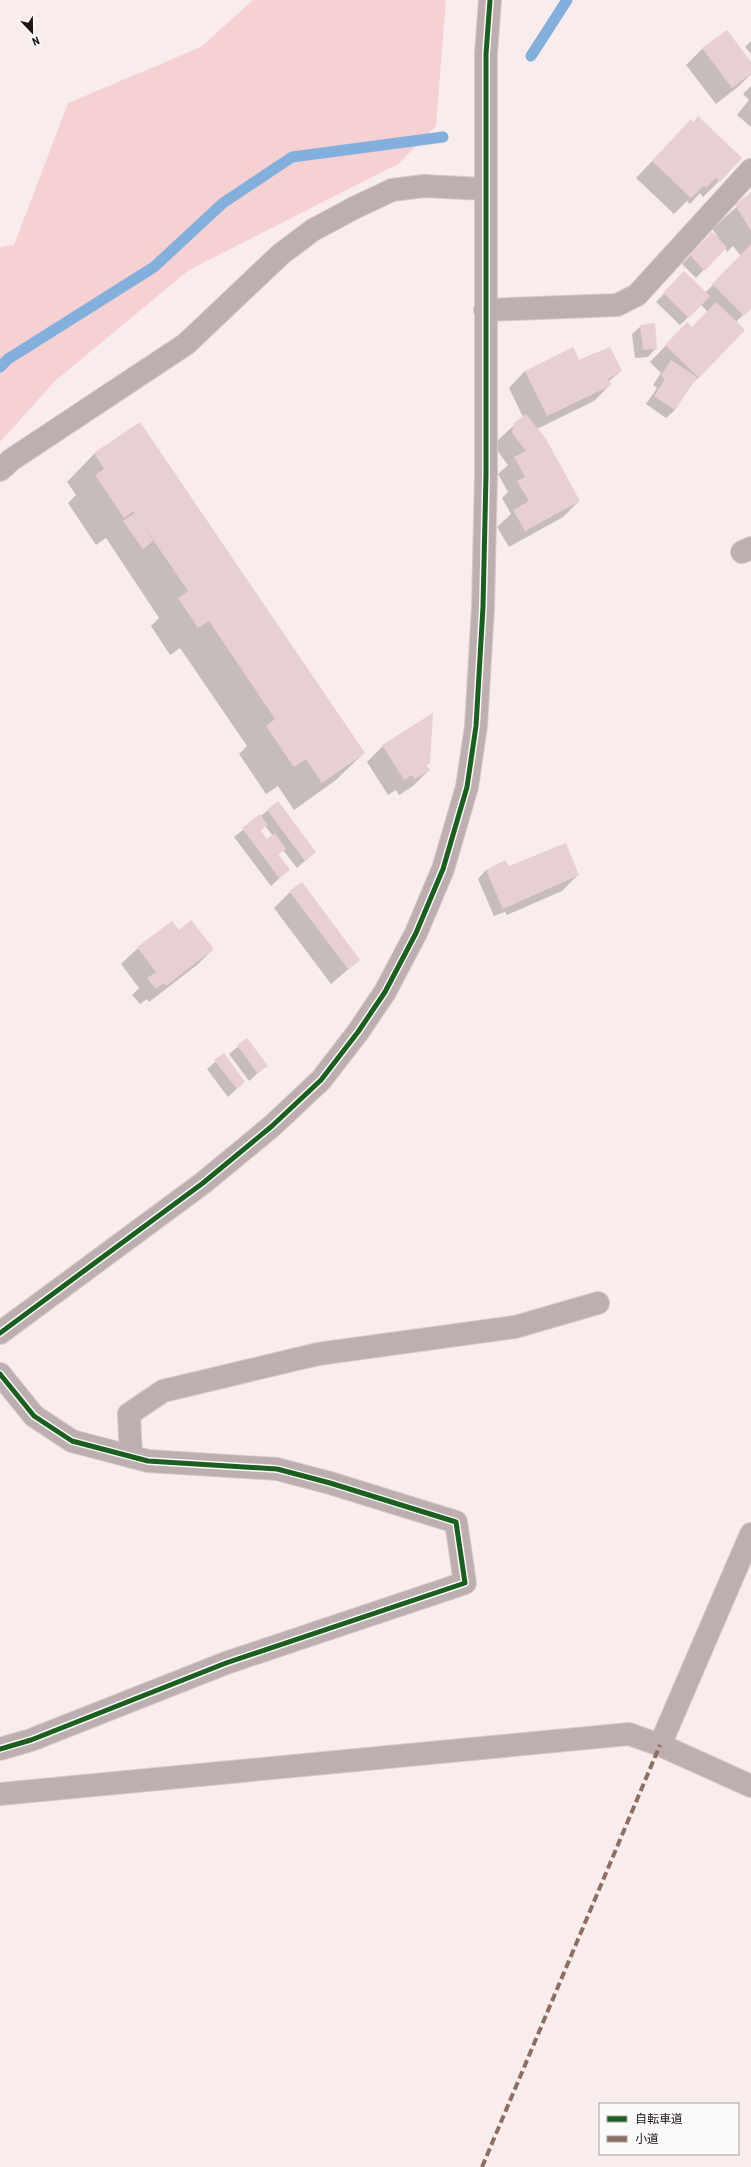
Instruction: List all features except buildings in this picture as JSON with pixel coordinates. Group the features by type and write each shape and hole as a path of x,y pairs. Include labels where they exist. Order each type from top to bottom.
{"street":[{"path":"0,1333 203,1183 272,1126 321,1080 358,1032 385,992 416,933 443,869 467,787 476,726 483,608 486,491 484,189 486,54 490,0"},
{"path":"485,310 618,305 638,295 751,170"},
{"path":"0,470 11,460 186,344 281,254 313,230 392,190 424,186 484,189"},
{"path":"130,1457 128,1414 164,1391 318,1354 515,1327 598,1303"},
{"path":"0,1374 34,1416 72,1441 148,1461 277,1469 456,1522 465,1583 226,1663 31,1740 0,1749"},
{"path":"660,1745 751,1534"},
{"path":"0,1794 630,1734 660,1745 751,1786"}],"shaded area":[{"path":"253,0 446,0 436,126 398,164 189,270 55,381 0,442 0,247 14,245 68,103 201,47"}],"waterway":[{"path":"531,56 567,0"},
{"path":"0,367 8,359 154,267 223,203 292,157 443,137"}],"marked path":[{"path":"482,2167 660,1745"}],"cycle path":[{"path":"0,1333 203,1183 272,1126 321,1080 358,1032 385,992 416,933 443,869 467,787 476,726 483,607 486,475 486,54 490,0"},
{"path":"0,1374 34,1416 72,1441 148,1461 277,1469 330,1483 456,1522 465,1583 226,1663 31,1740 0,1749"}]}
